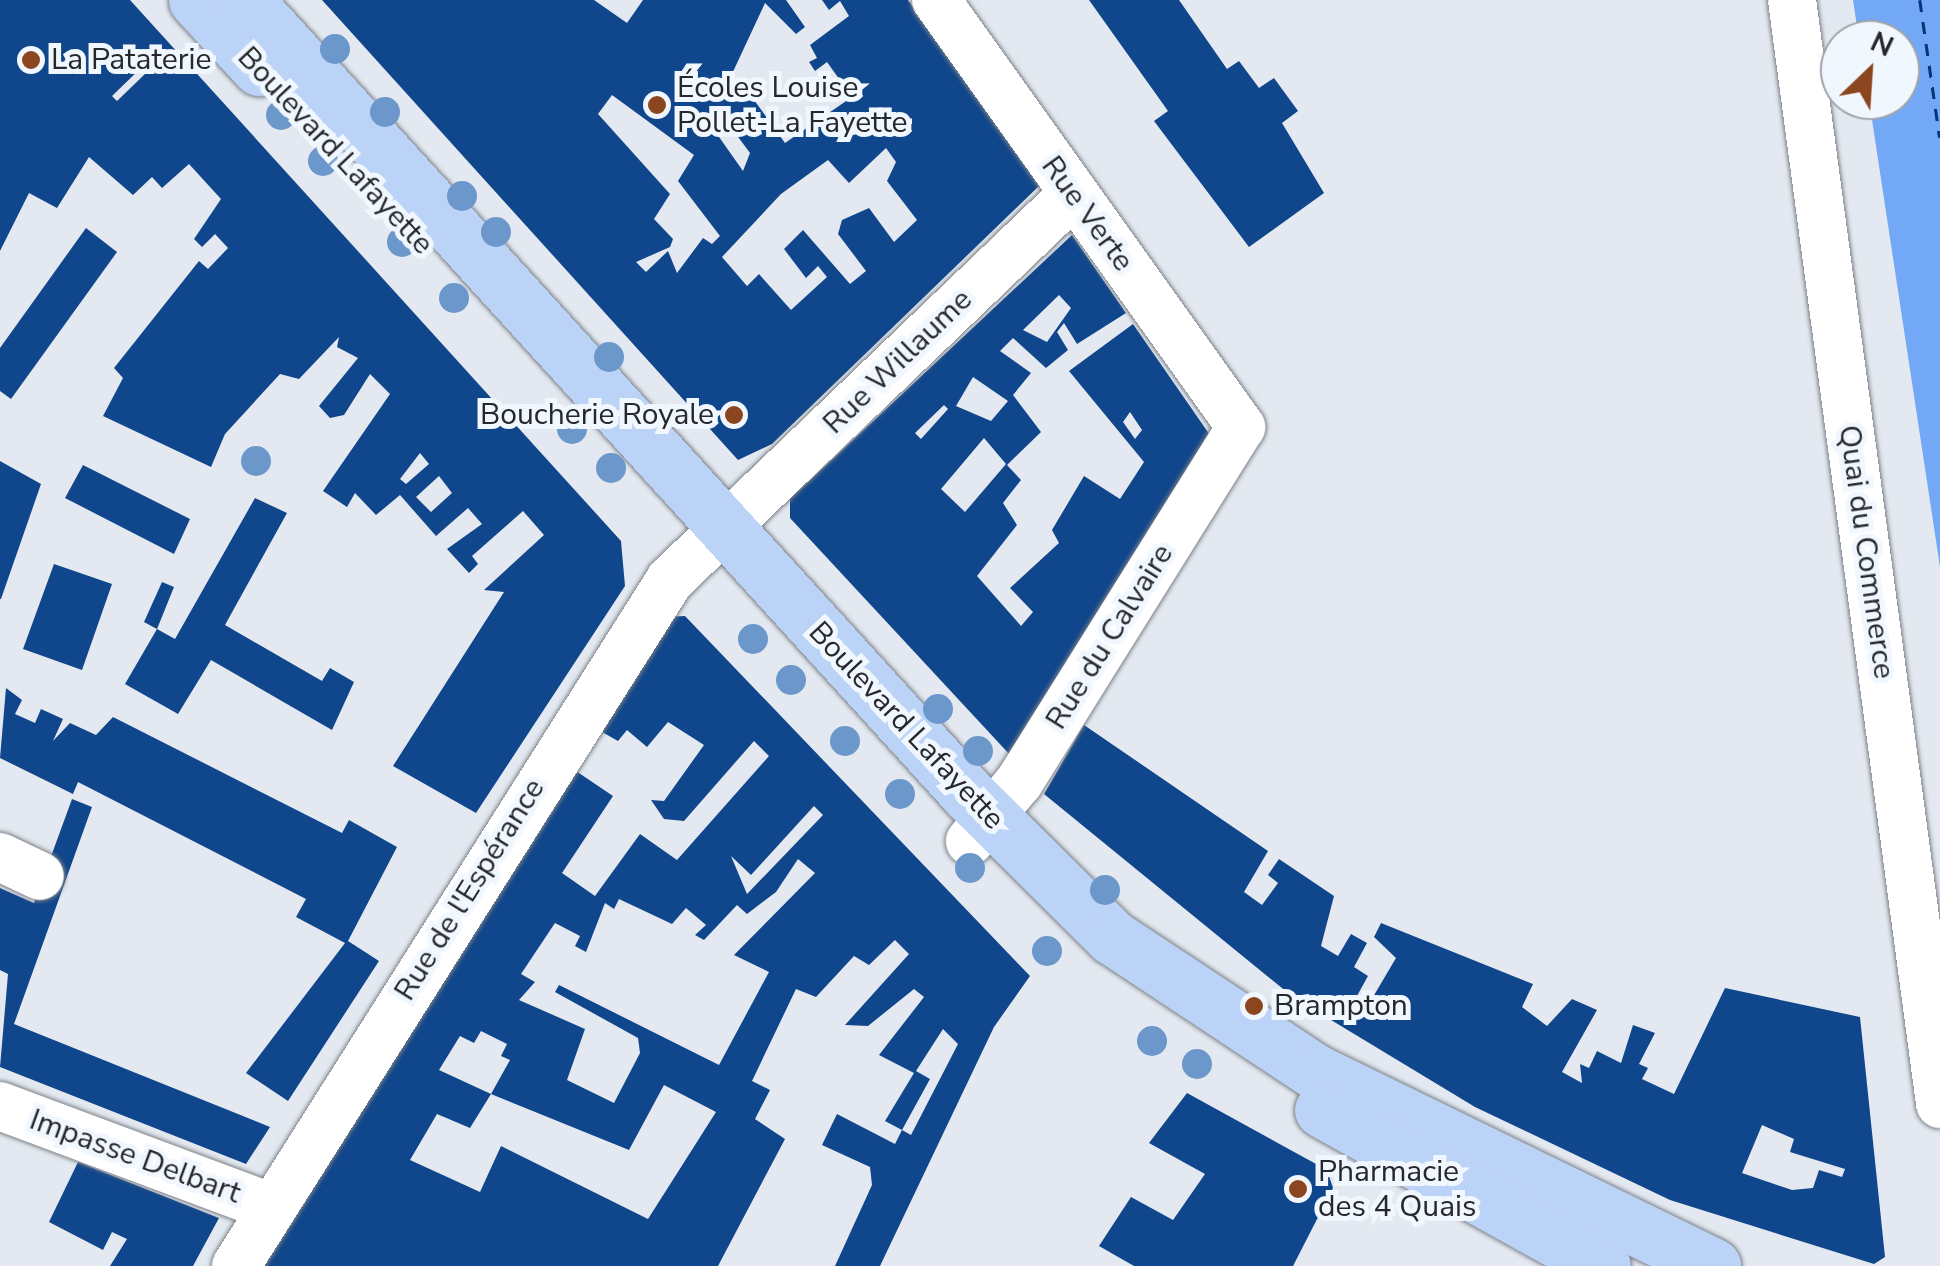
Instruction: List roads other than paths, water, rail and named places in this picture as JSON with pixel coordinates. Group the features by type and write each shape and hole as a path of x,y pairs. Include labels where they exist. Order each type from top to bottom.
{"main road":[{"name":"Boulevard Lafayette","path":"196,0 711,539 980,830 1072,942 1202,1036 1604,1266"},
{"name":"Boulevard Lafayette","path":"245,0 711,539"},
{"name":"Boulevard Lafayette","path":"980,830 1112,937 1238,1025 1714,1266"}],"street":[{"name":"Rue Verte","path":"936,0 1241,427"},
{"name":"Quai du Commerce","path":"1792,0 1940,1104"},
{"name":"Rue Willaume","path":"711,539 1072,195"},
{"name":"Rue du Calvaire","path":"980,830 1241,427"},
{"name":"Rue de l'Espérance","path":"236,1266 614,662 711,539"},
{"name":"Impasse Delbart","path":"0,1106 270,1207"}],"water":[{"path":"1853,0 1940,0 1940,567 1872,120 1920,120 1920,20 1856,20"}],"place":[{"name":"La Pataterie","path":"31,60"},
{"name":"Écoles Louise Pollet-La Fayette","path":"657,105"},
{"name":"Boucherie Royale","path":"734,415"},
{"name":"Brampton","path":"1254,1006"},
{"name":"Pharmacie des 4 Quais","path":"1298,1189"}]}
